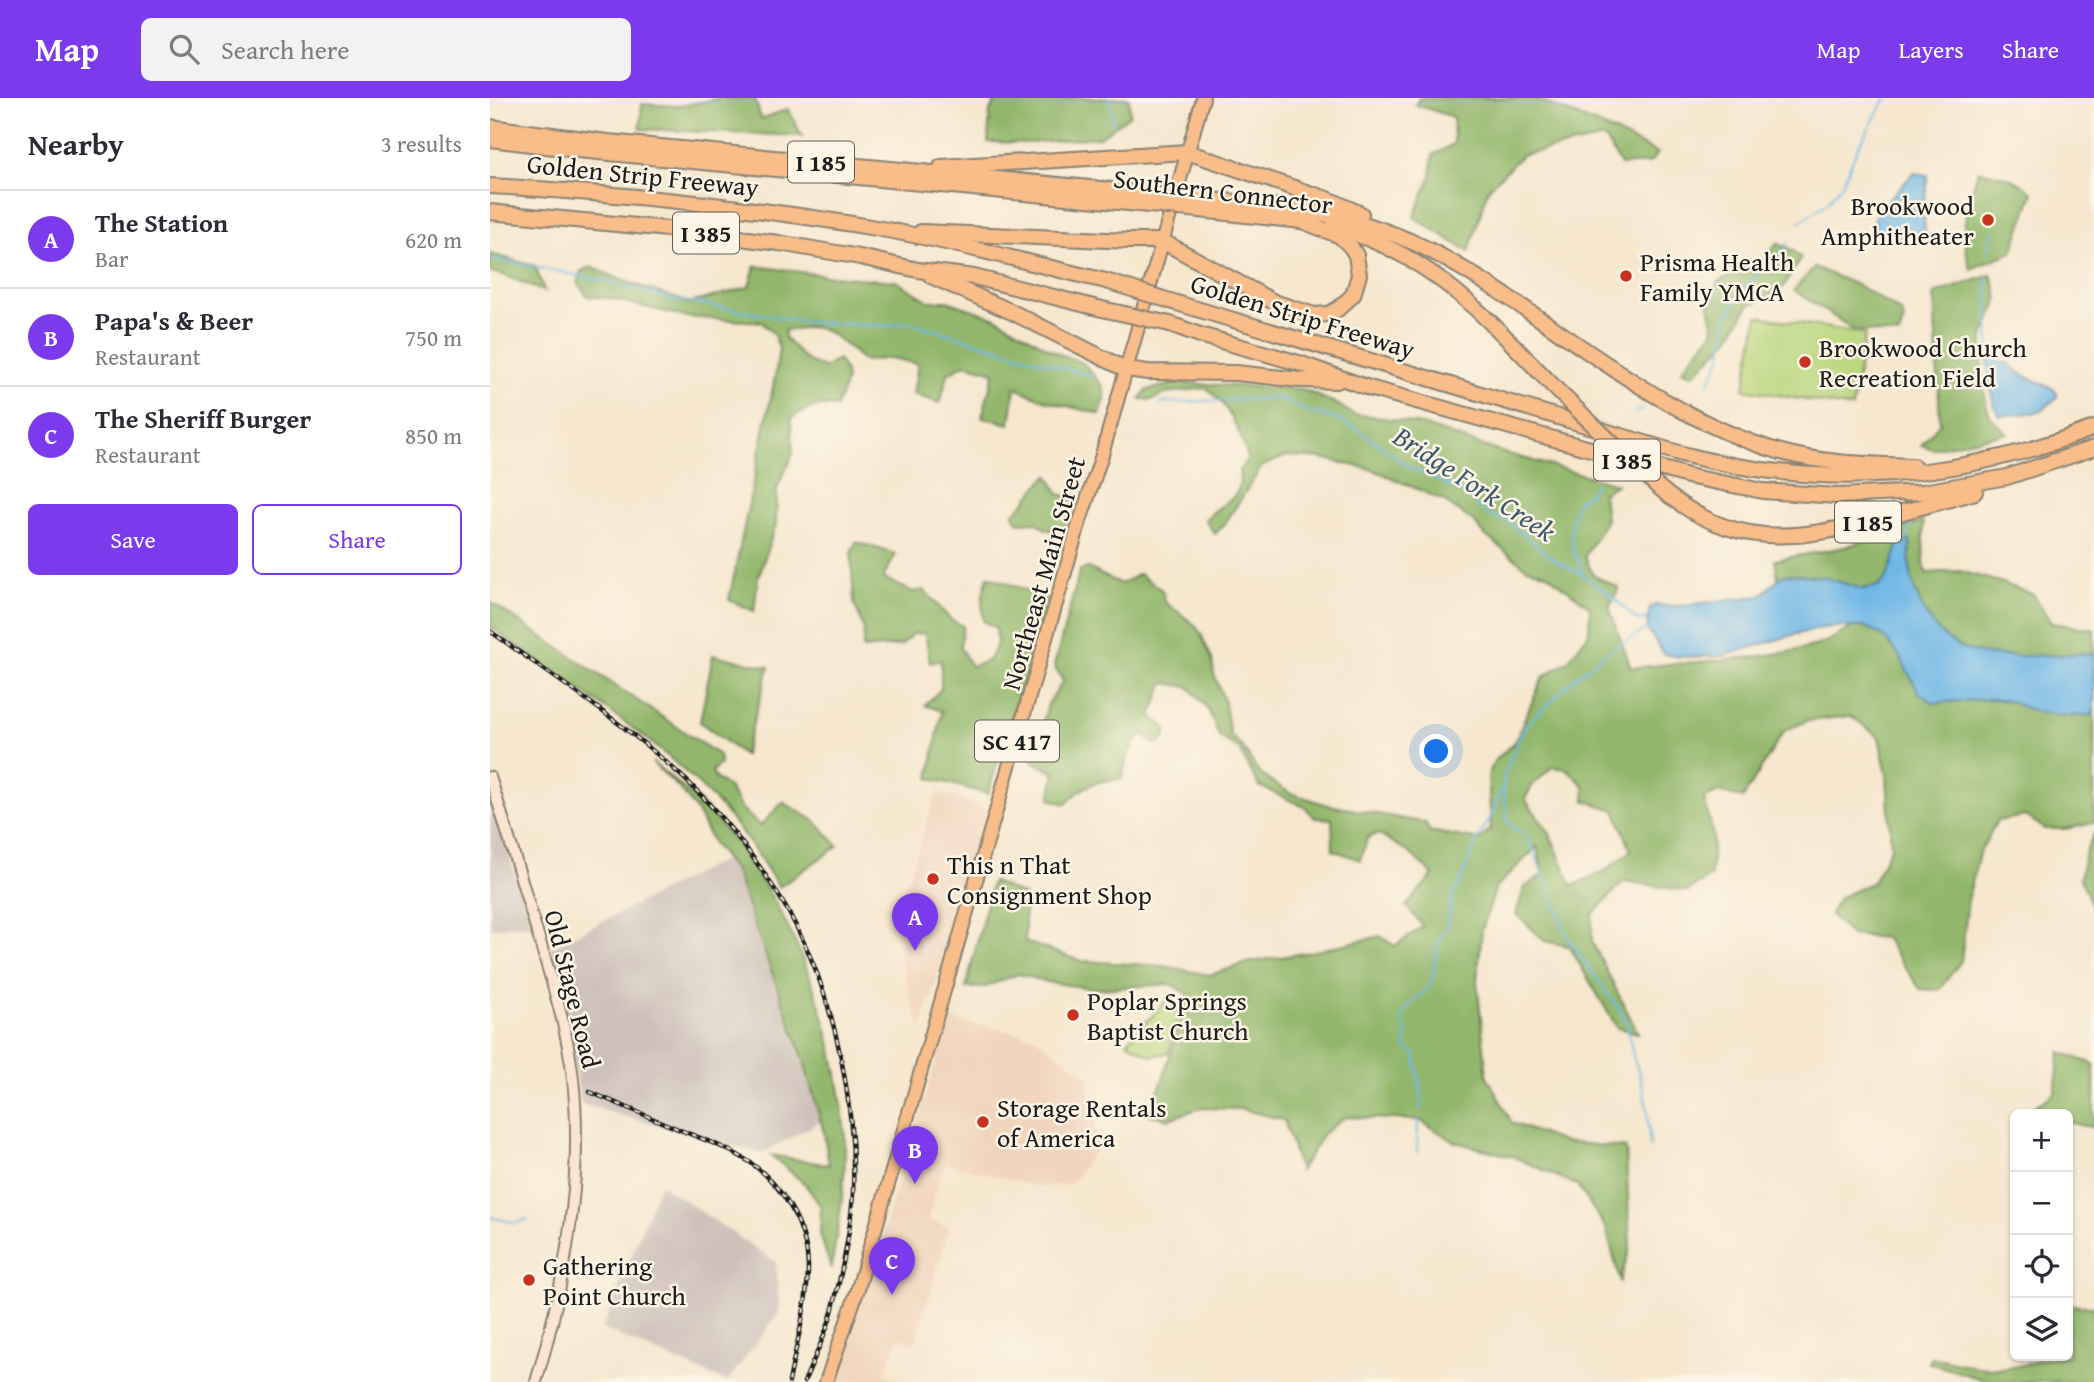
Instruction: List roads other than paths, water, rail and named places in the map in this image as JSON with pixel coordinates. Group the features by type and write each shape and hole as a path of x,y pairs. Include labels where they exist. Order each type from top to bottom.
{"highway":[{"name":"Southern Connector","path":"490,127 608,142 896,169 1151,200"},
{"name":"Southern Connector","path":"490,139 578,150 1151,200 1297,208 1336,215 1362,222 1437,254 1682,410 1725,432 1784,453 1821,461 1942,467"},
{"path":"896,169 1187,152 1330,200 1437,254"},
{"path":"490,180 534,188"},
{"name":"Golden Strip Freeway","path":"490,186 665,198 895,232 1106,281 1613,435 1720,464 1824,477 1893,476 2007,456 2094,428"},
{"name":"Southern Connector","path":"1191,203 1346,231 1371,240 1430,270 1474,305 1656,485 1684,507 1717,524 1760,535 1800,536 1847,527 2051,470 2089,450"},
{"name":"Golden Strip Freeway","path":"490,212 766,241 918,270 974,277 1170,324 1352,382 1692,477 1763,491 1802,495 1881,496 1936,491 2007,477 2089,450"},
{"path":"895,232 1162,241 1274,302 1296,311 1324,315 1338,309 1353,295 1359,275 1358,265 1351,247 1340,236 1302,221"},
{"path":"918,270 1012,312 1125,369 1148,372 1236,373 1352,382"}],"main road":[{"name":"Northeast Main Street","path":"826,1382 858,1292 1203,98"}],"street":[{"name":"Old Stage Road","path":"490,777 561,1016 571,1064 575,1102 576,1155 569,1237 550,1330 536,1382"}],"water":[{"path":"1914,173 1928,175 1924,206 1925,234 1902,239 1879,233 1874,222 1877,211"},
{"path":"1989,354 2000,363 2007,363 2023,375 2052,388 2057,393 2057,398 2039,412 1999,416 1991,394"},
{"path":"1910,541 1910,568 1916,592 1927,616 1943,635 1965,649 1994,655 2094,653 2094,712 2091,715 2066,716 2037,712 2008,701 1990,699 1934,703 1919,693 1900,657 1885,638 1866,627 1829,627 1723,656 1680,657 1664,654 1647,629 1650,608 1655,605 1677,606 1760,596 1782,576 1789,574 1824,577 1862,589 1879,586 1887,577 1898,546"}],"waterway":[{"name":"Bridge Fork Creek","path":"1110,98 1113,125"},
{"path":"1800,222 1827,203 1842,184 1858,147 1886,98"},
{"path":"1987,255 1993,231"},
{"path":"1709,383 1722,355 1727,318 1739,293 1772,266 1788,243"},
{"path":"490,260 605,281 673,299 805,322 885,326 908,322 1092,376"},
{"path":"1987,278 1989,354"},
{"name":"Bridge Fork Creek","path":"1161,403 1278,398 1310,412 1338,419 1359,430 1406,465 1465,493 1487,514 1508,522 1556,561 1583,575 1611,595 1637,620 1647,619"},
{"path":"1636,413 1642,408"},
{"path":"1583,573 1572,546 1572,526 1578,500 1586,496 1596,484"},
{"path":"1906,541 1913,519"},
{"path":"1647,629 1604,654 1524,727 1503,784 1507,820 1513,828 1526,835 1569,940 1626,1019 1647,1108 1650,1147"},
{"path":"1420,1109 1422,1101 1415,1054 1405,1047 1407,1033 1401,1018 1408,1006 1428,989 1434,972 1438,942 1447,926 1453,894 1477,840 1490,819 1503,785"},
{"path":"1417,1153 1418,1119"},
{"path":"490,1217 516,1223 528,1219"}],"railway":[{"path":"490,631 616,722 665,761 703,797 761,869 786,907 810,956 841,1056 851,1126 853,1193 843,1265 833,1308 804,1382"},
{"path":"590,1092 734,1153 763,1172 783,1195 803,1236 808,1266 804,1310 789,1382"}],"place":[{"name":"Brookwood Amphitheater","path":"1988,220"},
{"name":"Prisma Health Family YMCA","path":"1626,276"},
{"name":"Brookwood Church Recreation Field","path":"1805,362"},
{"name":"This n That Consignment Shop","path":"933,879"},
{"name":"The Station","path":"915,951"},
{"name":"Poplar Springs Baptist Church","path":"1073,1015"},
{"name":"Storage Rentals of America","path":"983,1122"},
{"name":"Papa's & Beer","path":"915,1184"},
{"name":"Gathering Point Church","path":"529,1280"},
{"name":"The Sheriff Burger","path":"892,1295"}]}
